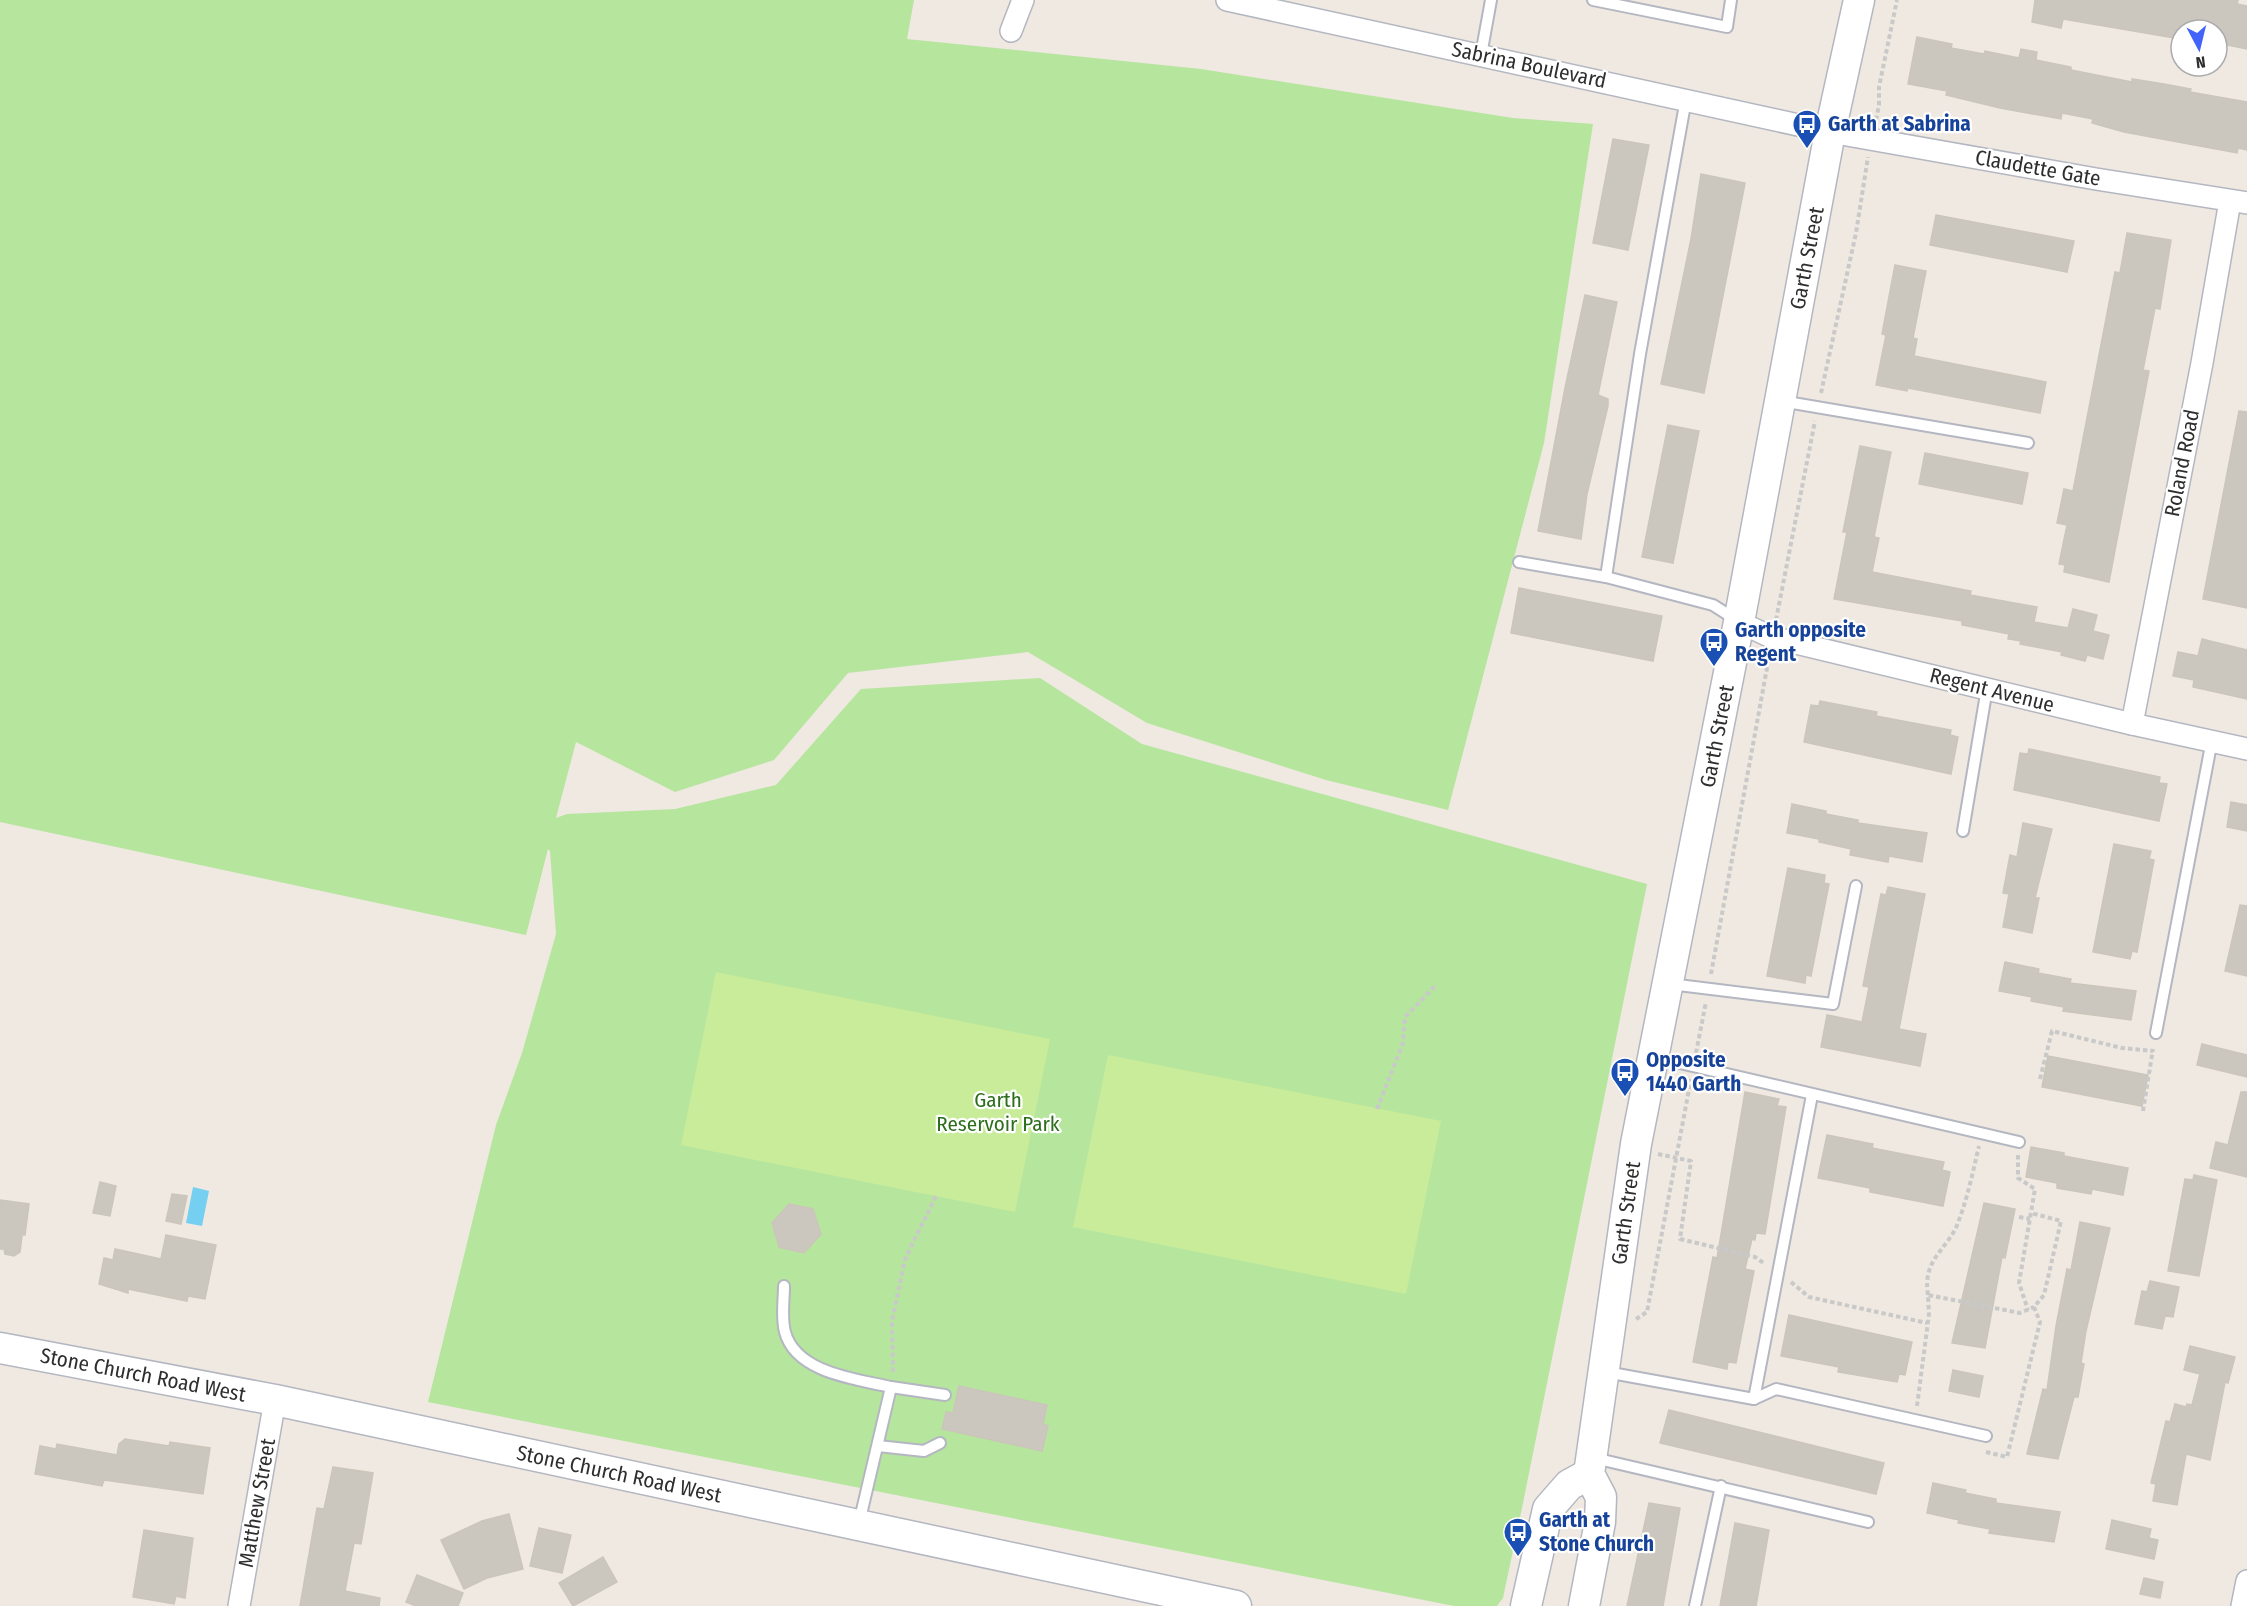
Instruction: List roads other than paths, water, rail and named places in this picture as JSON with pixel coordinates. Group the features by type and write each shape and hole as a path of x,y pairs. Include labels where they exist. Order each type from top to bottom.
{"main road":[{"name":"Garth Street","path":"1590,1466 1636,1144 1739,622 1830,132 1859,0"},
{"name":"Stone Church Road West","path":"0,1348 275,1400 1236,1606"},
{"path":"1526,1606 1548,1509 1590,1466 1601,1497 1600,1522 1584,1606"}],"street":[{"path":"1011,31 1023,0"},
{"name":"Sabrina Boulevard","path":"1227,0 1830,132"},
{"name":"Claudette Gate","path":"1830,132 2238,202"},
{"name":"Roland Road","path":"2132,724 2202,363 2238,202"},
{"name":"Regent Avenue","path":"1739,622 1771,637 2132,724 2247,749"},
{"name":"Matthew Street","path":"239,1606 275,1400"},
{"path":"2242,1606 2247,1581"}],"lane":[{"path":"1481,55 1491,0"},
{"path":"1593,0 1727,27 1731,0"},
{"path":"1606,577 1640,354 1686,99"},
{"path":"1780,401 2028,443"},
{"path":"1520,562 1606,577 1713,605 1739,622"},
{"path":"1963,831 1987,688"},
{"path":"2156,1033 2212,740"},
{"path":"1669,984 1833,1004 1856,886"},
{"path":"1653,1056 2019,1142"},
{"path":"1754,1399 1812,1095"},
{"path":"784,1286 785,1332 793,1348 805,1360 820,1368 892,1381 945,1395"},
{"path":"1604,1372 1754,1399 1776,1389 1986,1436"},
{"path":"858,1525 892,1381"},
{"path":"878,1446 924,1451 939,1443"},
{"path":"1590,1466 1721,1486 1868,1522"},
{"path":"1695,1606 1721,1486"}],"water":[{"path":"193,1187 209,1191 202,1226 186,1223"}],"place":[{"name":"Garth at Sabrina","path":"1807,150"},
{"name":"Garth opposite Regent","path":"1714,668"},
{"name":"Opposite 1440 Garth","path":"1625,1098"},
{"name":"Garth at Stone Church","path":"1518,1558"}],"park label":[{"name":"Garth Reservoir Park","path":"998,1112"}]}
